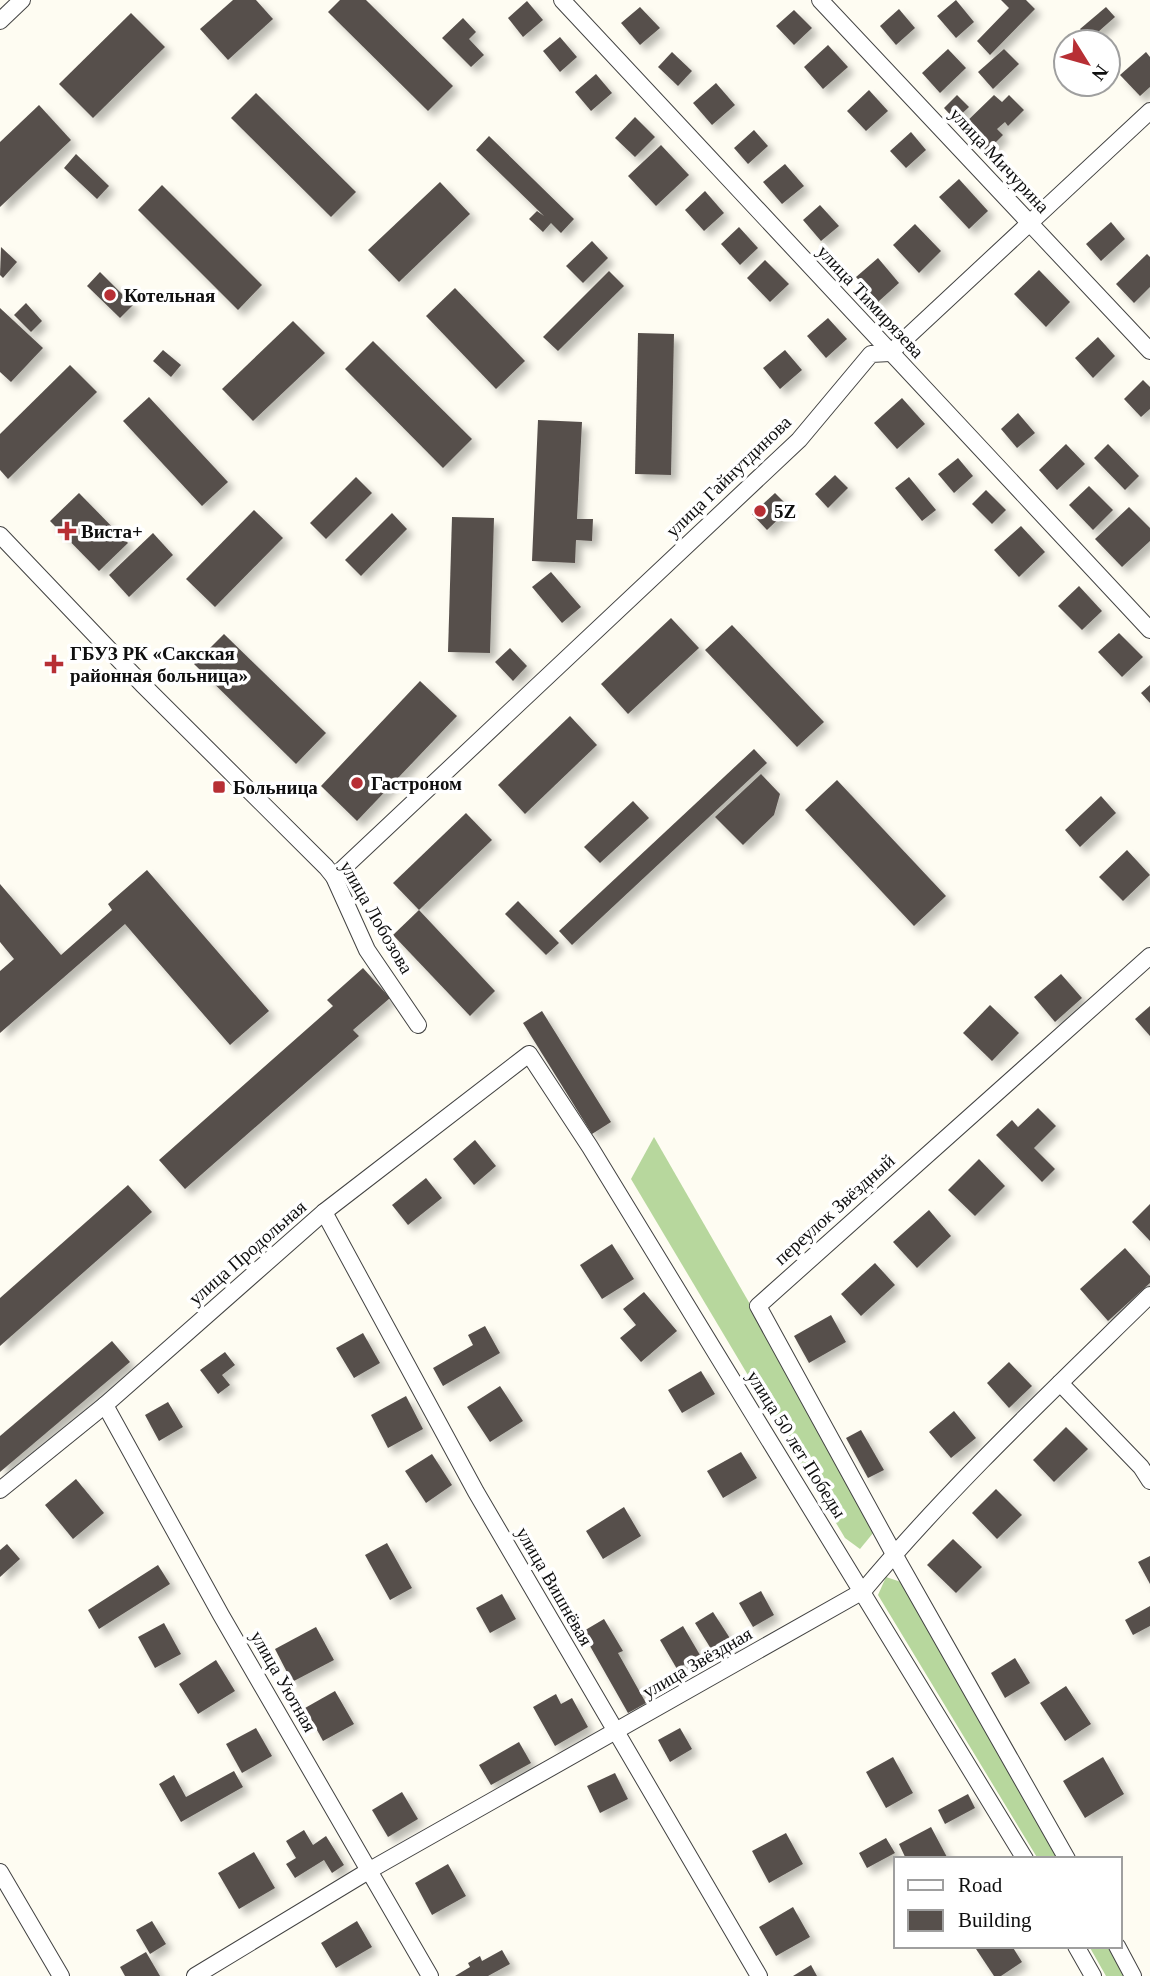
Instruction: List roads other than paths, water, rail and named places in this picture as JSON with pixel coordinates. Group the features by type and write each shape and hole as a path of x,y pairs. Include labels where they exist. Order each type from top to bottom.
{"street":[{"path":"0,21 22,0"},
{"name":"улица Тимирязева","path":"562,0 1150,630"},
{"name":"улица Мичурина","path":"820,0 1150,351"},
{"name":"улица Гайнутдинова","path":"336,881 799,440 871,354 890,353 1150,111"},
{"name":"улица Лобозова","path":"0,535 336,881 367,950 418,1025"},
{"name":"переулок Звёздный","path":"894,1554 758,1306 1150,956"},
{"name":"улица Продольная","path":"0,1490 105,1405 324,1212 529,1054"},
{"name":"улица 50 лет Победы","path":"529,1054 590,1147 1024,1857"},
{"name":"улица Вишнёвая","path":"324,1212 476,1492 759,1976"},
{"name":"улица Звёздная","path":"195,1976 370,1870 863,1591 894,1554 1060,1382 1150,1295"},
{"path":"1060,1382 1141,1467 1150,1481"},
{"name":"улица Уютная","path":"105,1405 221,1615 430,1976"},
{"path":"894,1554 1066,1857"},
{"path":"0,1872 61,1976"},
{"path":"1077,1948 1093,1976"},
{"path":"1117,1948 1133,1976"}],"place":[{"name":"Котельная","path":"110,295"},
{"name":"5Z","path":"760,511"},
{"name":"Виста+","path":"67,531"},
{"name":"ГБУЗ РК «Сакская районная больница»","path":"54,664"},
{"name":"Гастроном","path":"357,783"},
{"name":"Больница","path":"219,787"}]}
